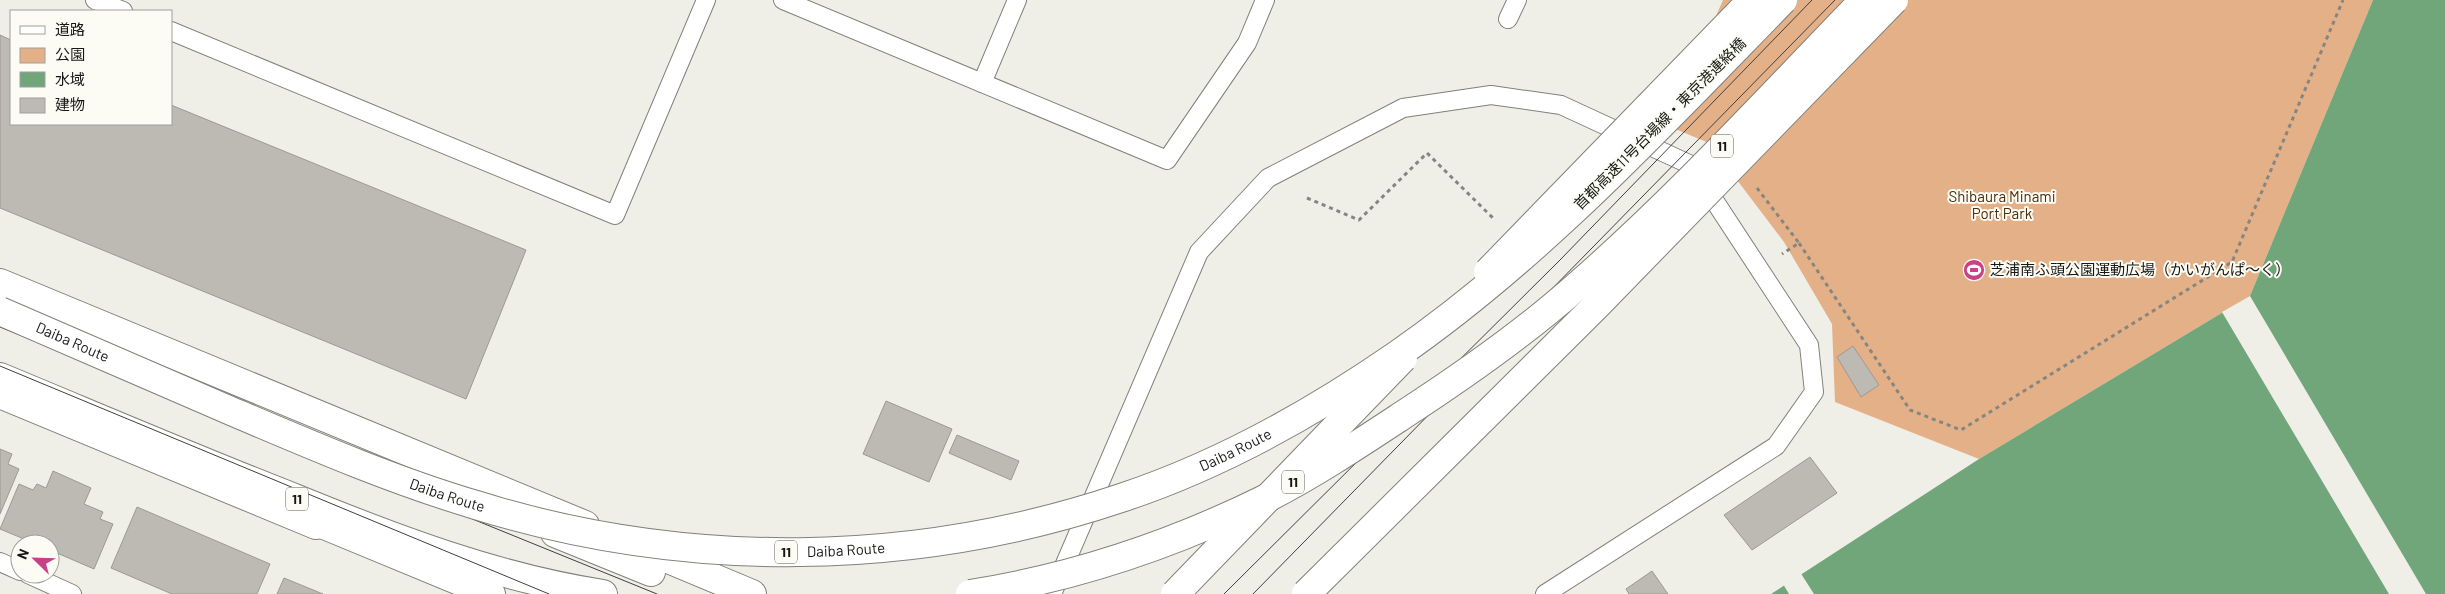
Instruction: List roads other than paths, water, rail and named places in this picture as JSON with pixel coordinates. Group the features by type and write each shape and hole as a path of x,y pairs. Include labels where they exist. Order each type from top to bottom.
{"main road":[{"path":"1175,594 1752,0"},
{"name":"首都高速11号台場線・東京港連絡橋","path":"1535,246 1604,181 1783,0"},
{"name":"11","path":"970,594 1064,573 1137,552 1203,528 1269,497 1351,449 1430,398 1502,348 1576,287 1683,184 1864,0"},
{"path":"1306,594 1597,305 1894,0"},
{"name":"Daiba Route","path":"0,311 313,446 476,506 574,530 637,541 695,548 756,552 832,552 879,549 997,532 1070,514 1124,497 1186,473 1325,401 1400,353 1535,246"},
{"path":"0,283 752,594"},
{"path":"0,306 705,594"},
{"name":"11","path":"0,377 345,519 447,555 517,576 603,594"},
{"path":"0,389 490,594"},
{"path":"0,394 481,594"}],"lane":[{"path":"95,0 120,10"},
{"path":"172,31 616,215 706,0"},
{"path":"784,0 1167,160 1248,42 1265,0"},
{"path":"982,83 1017,0"},
{"path":"1508,19 1517,0"},
{"path":"1052,594 1200,252 1268,178 1403,108 1491,95 1561,105 1691,164 1809,345 1814,392 1776,446 1545,594"},
{"path":"50,584 72,594"}],"water":[{"path":"2373,0 2445,0 2445,594 1771,594 1979,459 2250,296"}],"tram line":[{"path":"1224,594 1560,260 1812,0"},
{"path":"1253,594 1835,0"},
{"path":"0,327 657,594"},
{"path":"0,366 549,594"}],"place":[{"name":"芝浦南ふ頭公園運動広場（かいがんぱ～く）","path":"1974,270"}],"park label":[{"name":"Shibaura Minami Port Park","path":"2002,206"}]}
